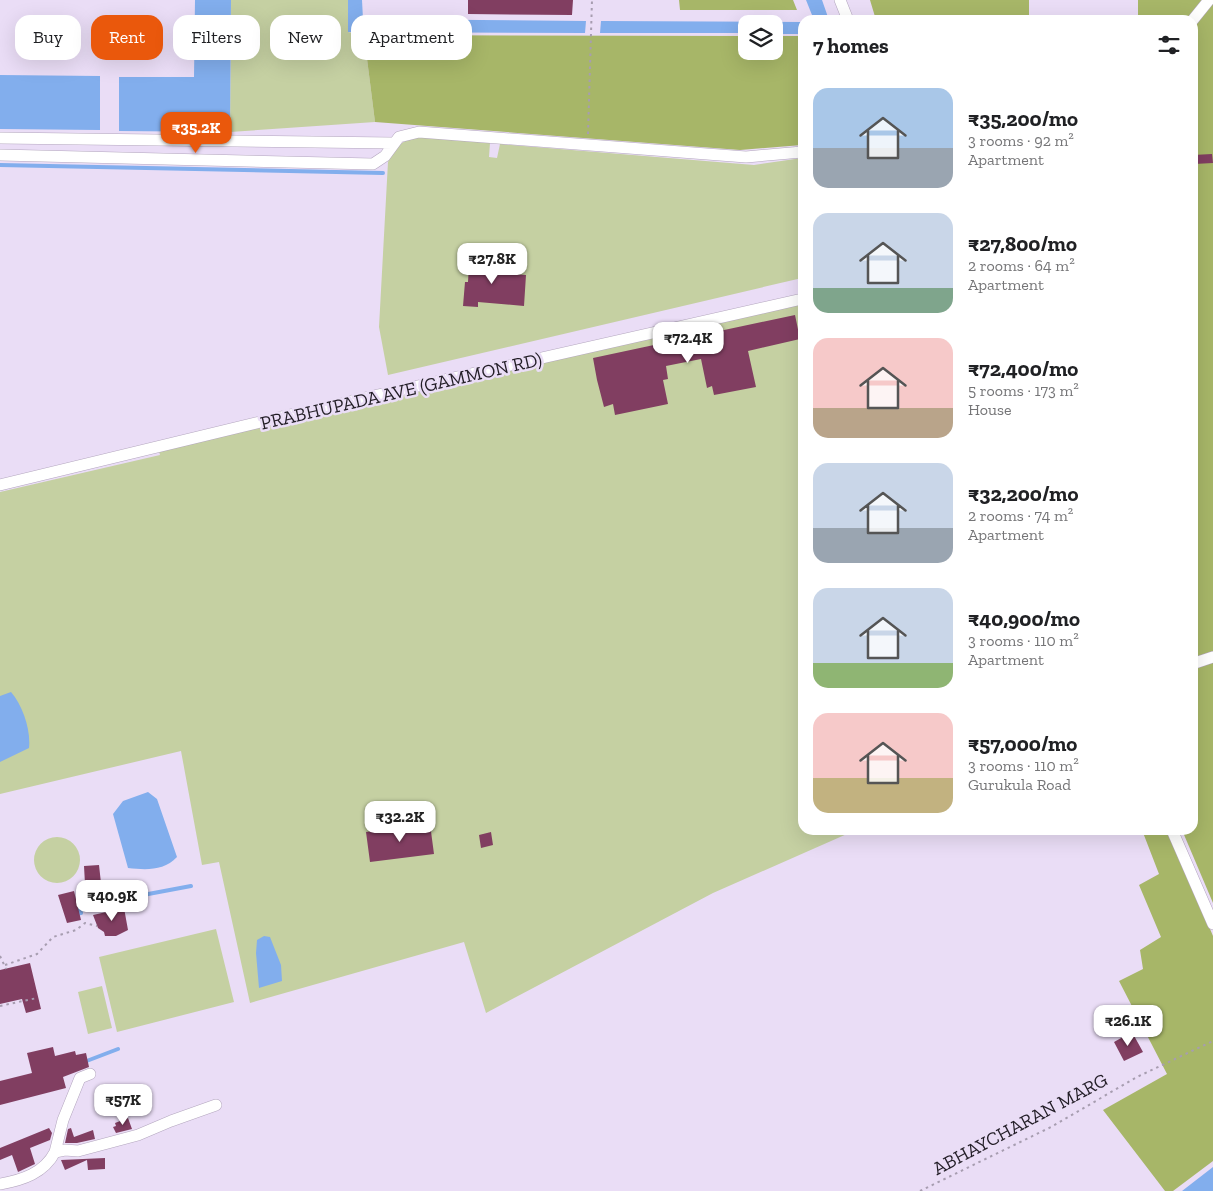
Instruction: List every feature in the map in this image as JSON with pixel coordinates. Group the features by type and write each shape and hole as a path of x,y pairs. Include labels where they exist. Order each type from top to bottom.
{"street":[{"path":"840,0 846,15"},
{"path":"1197,15 1209,0"},
{"path":"0,155 364,164 380,161 399,137 418,132 746,158 798,152"},
{"path":"0,138 393,143"},
{"name":"PRABHUPADA AVE (GAMMON RD)","path":"0,485 285,416 798,300"},
{"path":"1198,662 1213,657"},
{"path":"1174,835 1213,924"},
{"path":"0,1184 20,1179 48,1165 55,1152 63,1120 80,1078 90,1074"},
{"path":"55,1152 65,1150 78,1151 138,1135 171,1120 216,1105"}],"path":[{"path":"587,146 592,0"},
{"path":"5,965 37,954 53,937 76,930 85,923 97,926"},
{"path":"0,956 6,968"},
{"path":"0,1006 37,998"},
{"name":"ABHAYCHARAN MARG","path":"920,1191 1051,1127 1137,1078 1213,1041"}],"green space":[{"path":"231,0 348,0 348,32 351,33 351,60 367,60 375,122 230,132 231,60 260,60 260,15 231,15"},
{"path":"679,0 793,0 797,10 680,10"},
{"path":"870,0 1029,0 1029,15 874,15"},
{"path":"1138,0 1213,0 1213,903 1184,835 1198,835 1198,15 1138,15"},
{"path":"472,35 738,36 738,60 783,60 783,36 798,36 798,145 740,150 375,122 367,60 472,60"},
{"path":"417,137 490,143 489,157 497,158 500,144 754,165 798,159 798,279 388,375 379,327 388,162 399,145 406,140"},
{"path":"798,299 798,835 845,835 713,893 486,1013 464,942 250,1003 219,862 202,865 181,751 0,794 0,492 160,455 158,447"},
{"path":"1144,835 1170,835 1213,936 1213,1161 1173,1191 1165,1191 1103,1110 1167,1074 1119,981 1143,969 1140,950 1161,937 1139,885 1159,874"},
{"path":"52,837 62,837 76,847 80,860 76,873 70,879 62,883 52,883 38,873 34,865 34,855 44,841"},
{"path":"216,929 234,1002 117,1032 99,957"},
{"path":"102,986 112,1028 88,1034 78,992"}],"water":[{"path":"195,0 231,0 231,15 195,15"},
{"path":"348,0 362,0 363,15 351,15 351,32 348,32"},
{"path":"806,0 822,0 827,15 812,15"},
{"path":"472,20 586,21 585,33 472,33"},
{"path":"601,21 738,22 738,33 600,33"},
{"path":"783,22 798,22 798,34 783,34"},
{"path":"194,60 231,60 230,132 119,131 119,77 194,77"},
{"path":"0,75 100,76 100,130 0,129"},
{"path":"11,692 25,718 29,734 29,748 0,762 0,696"},
{"path":"148,792 157,799 177,857 172,862 161,867 148,869 128,868 113,814 123,801"},
{"path":"264,936 270,937 281,965 282,981 259,988 256,953 257,940"},
{"path":"1213,1167 1213,1191 1182,1191"}],"building":[{"path":"468,0 573,0 572,15 468,14"},
{"path":"1212,154 1213,163 1198,164 1198,155"},
{"path":"470,249 486,250 484,272 526,275 524,306 478,302 478,307 463,306 465,282 468,282"},
{"path":"795,315 798,329 798,339 748,351 756,387 714,395 712,386 707,388 701,359 666,366 668,379 663,380 668,404 615,415 613,404 604,407 593,358"},
{"path":"430,824 434,854 370,862 366,832"},
{"path":"491,832 493,845 481,848 479,835"},
{"path":"99,865 101,883 85,884 84,866"},
{"path":"74,891 81,920 67,923 58,895"},
{"path":"124,908 128,930 116,936 105,936 104,932 98,928 93,915"},
{"path":"30,963 41,1009 26,1013 22,999 0,1004 0,970"},
{"path":"1132,1032 1143,1052 1124,1061 1114,1042"},
{"path":"53,1047 55,1056 75,1051 76,1055 86,1053 89,1067 63,1077 66,1088 0,1105 0,1081 32,1073 27,1053"},
{"path":"128,1118 132,1129 116,1133 113,1127 116,1126 115,1123"},
{"path":"49,1128 52,1133 50,1140 30,1148 35,1164 18,1172 12,1155 0,1160 0,1148"},
{"path":"71,1128 74,1137 93,1130 95,1139 77,1143 65,1143 68,1129"},
{"path":"105,1158 105,1169 88,1170 87,1160 65,1170 61,1160"}],"waterway":[{"path":"0,165 383,173"},
{"path":"76,914 81,913 79,907 191,886"},
{"path":"84,1062 118,1049"}]}
